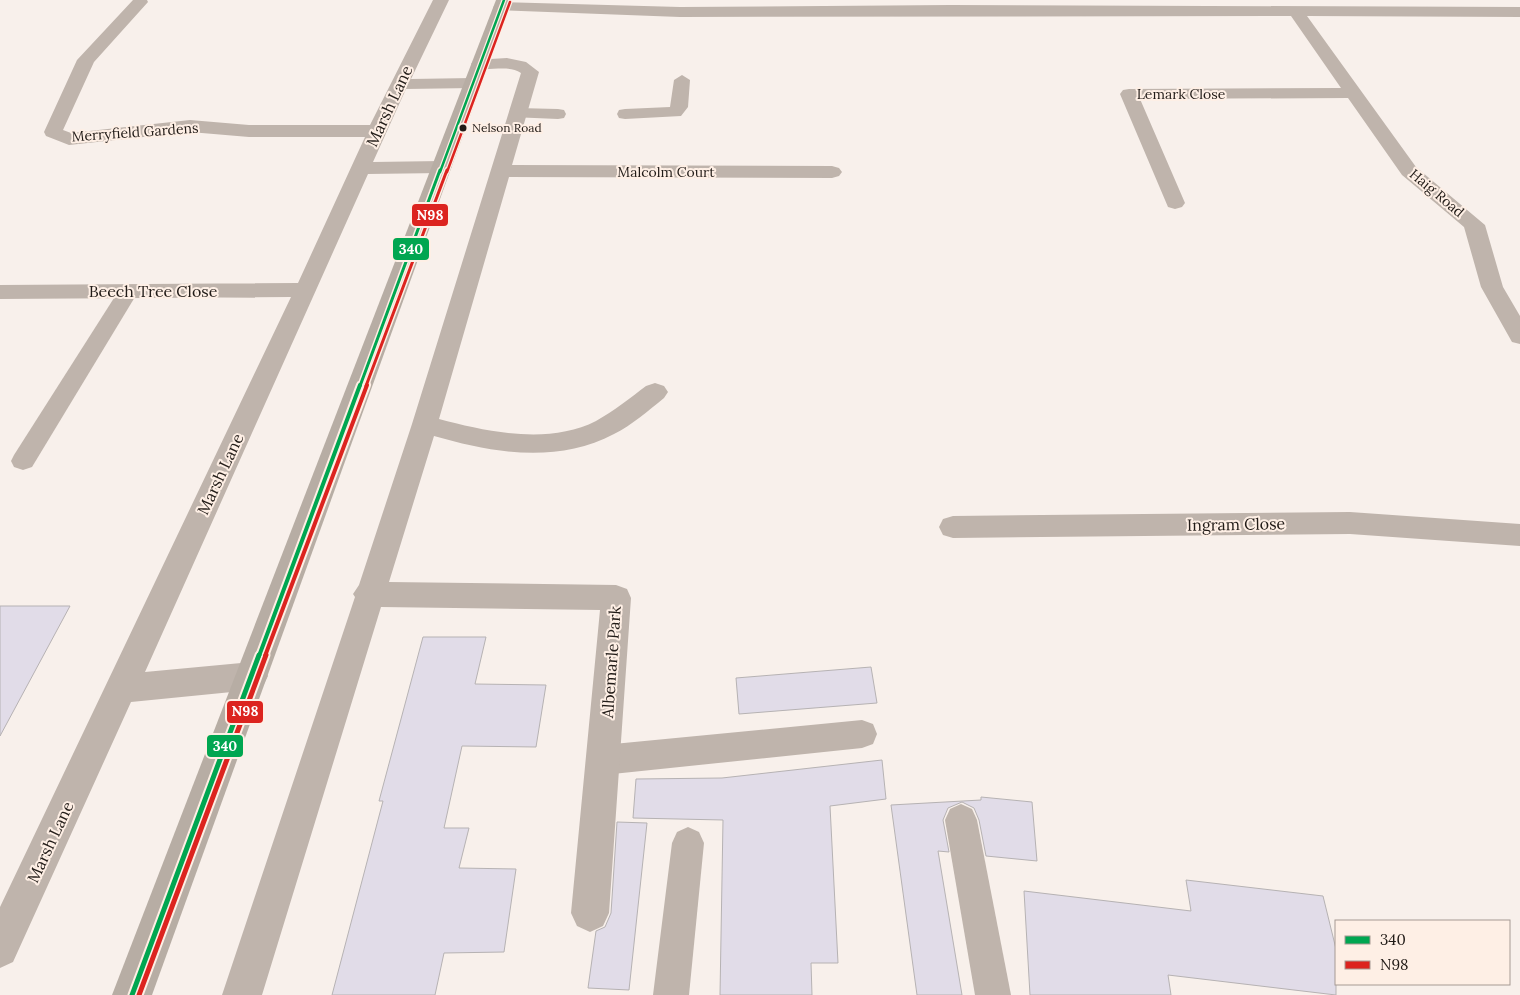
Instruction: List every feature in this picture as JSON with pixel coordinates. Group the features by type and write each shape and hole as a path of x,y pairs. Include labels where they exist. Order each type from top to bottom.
{"main road":[{"path":"132,995 502,4"}],"street":[{"name":"Marsh Lane","path":"0,949 306,290 377,131 441,0"},
{"name":"Merryfield Gardens","path":"140,2 86,60 53,132 69,139 190,126 249,131 377,131"},
{"path":"502,4 680,12 948,5 1296,12 1520,12"},
{"name":"Haig Road","path":"1296,12 1409,171 1474,225 1492,287 1520,336"},
{"path":"242,995 368,594 424,424 530,72 526,68 516,65 477,74 400,84"},
{"name":"Lemark Close","path":"1175,203 1129,94 1352,93"},
{"path":"360,168 442,167"},
{"name":"Malcolm Court","path":"500,171 832,172"},
{"name":"Beech Tree Close","path":"0,292 306,290"},
{"path":"424,424 462,434 527,444 573,440 604,428 655,392"},
{"name":"Ingram Close","path":"952,527 1350,523 1520,535"},
{"name":"Albemarle Park","path":"368,594 616,598 590,913"},
{"path":"121,689 252,676"}],"lane":[{"path":"625,114 675,112 680,107 682,80"},
{"path":"517,113 558,114"},
{"path":"23,461 128,292"},
{"path":"603,760 862,734"},
{"path":"962,820 993,995"},
{"path":"671,995 688,843"}],"building":[{"path":"0,606 70,606 0,736"},
{"path":"423,637 486,637 475,684 546,685 536,747 462,746 444,828 469,828 459,868 516,869 504,952 444,953 435,995 332,995 383,801 379,801"},
{"path":"871,667 877,703 739,714 736,678"},
{"path":"882,760 886,799 830,806 838,963 811,963 812,995 720,995 723,820 633,818 636,779 722,778"},
{"path":"981,797 1032,802 1037,861 986,856 979,820 974,808 962,802 948,808 943,820 949,852 938,851 962,995 917,995 891,805 981,800"},
{"path":"617,822 647,823 629,990 588,988 596,931 605,927 611,913"},
{"path":"1186,880 1323,896 1335,945 1336,995 1168,975 1171,995 1030,995 1024,891 1191,911"}],"transit line":[{"name":"340","path":"132,995 504,0"},
{"name":"N98","path":"139,995 510,2"}],"place":[{"name":"Nelson Road","path":"463,128"}]}
